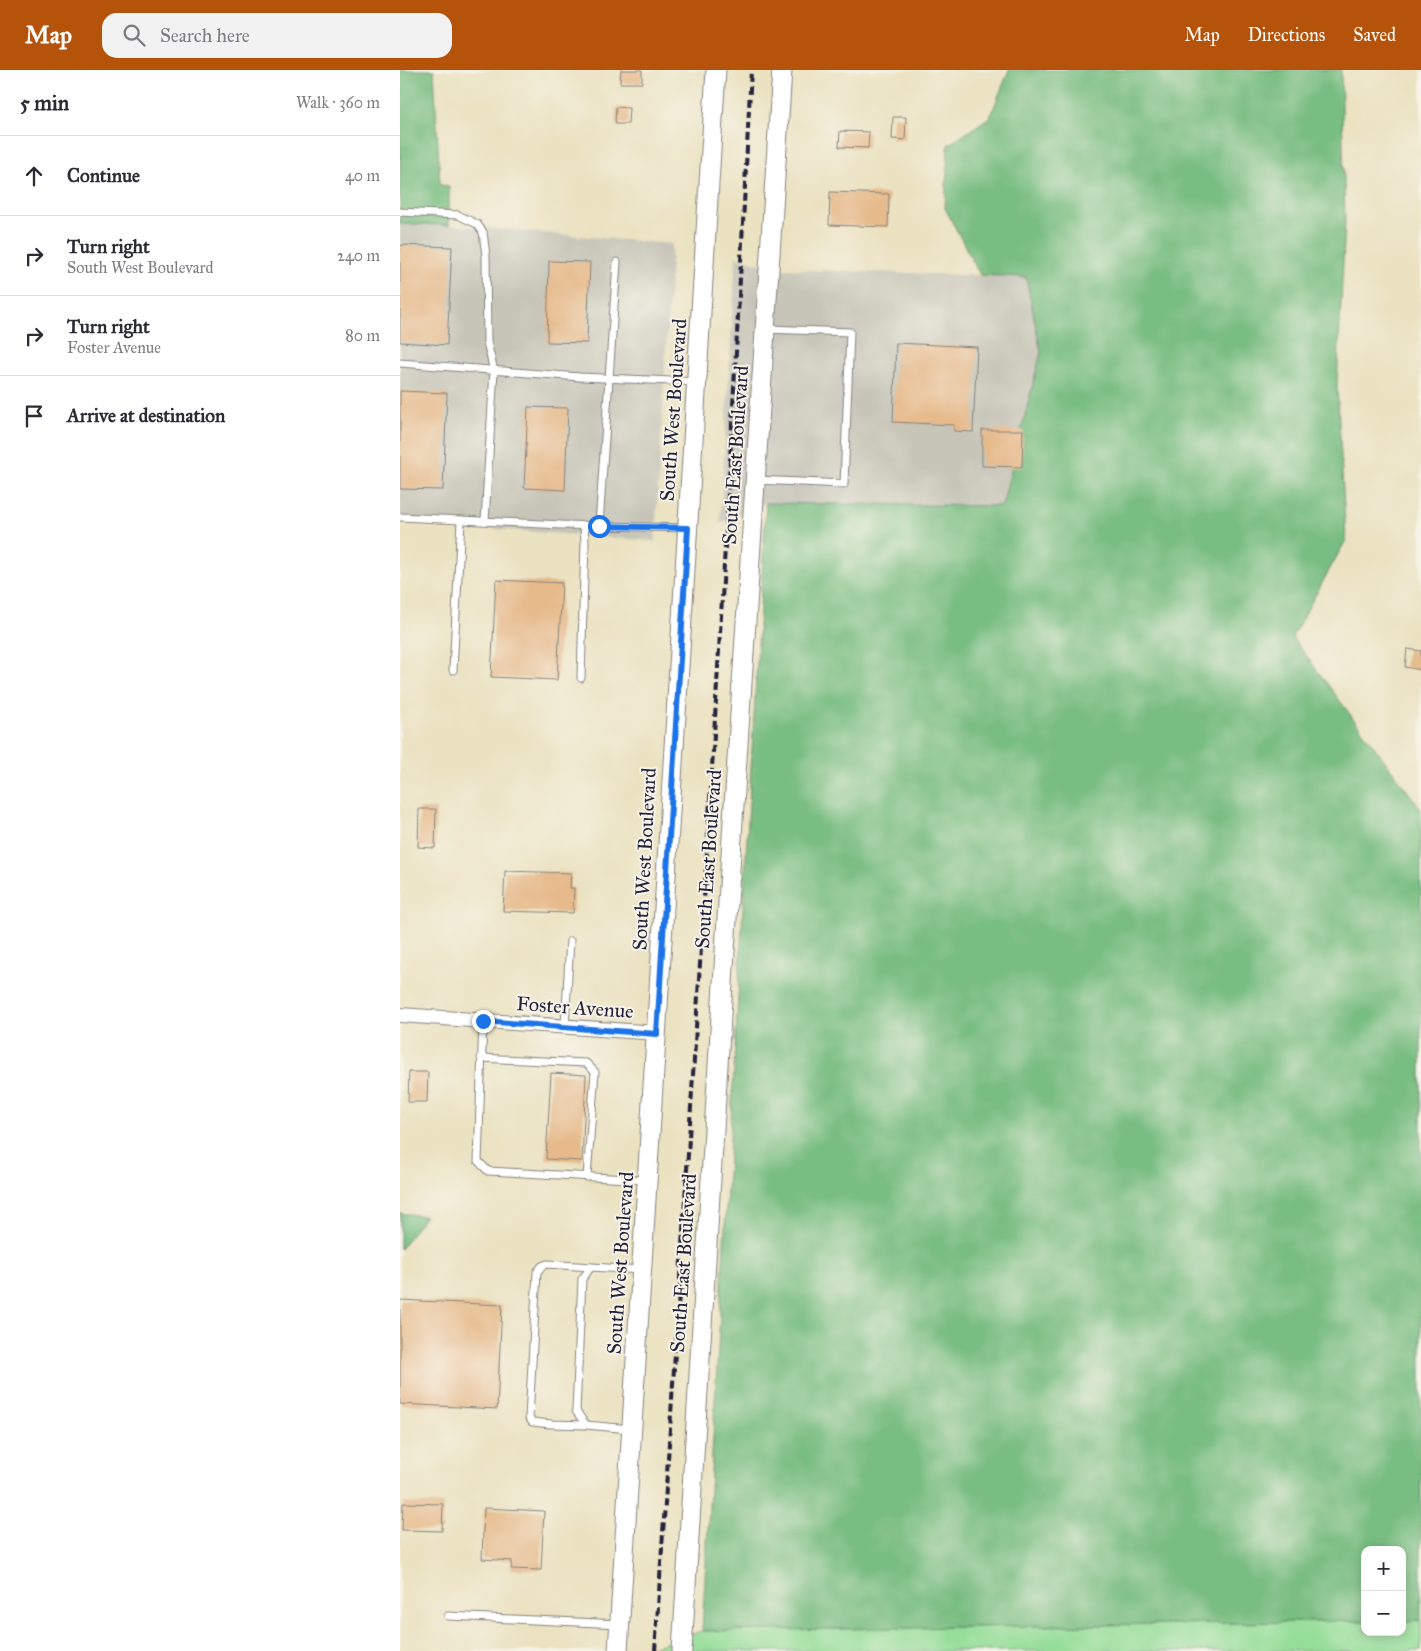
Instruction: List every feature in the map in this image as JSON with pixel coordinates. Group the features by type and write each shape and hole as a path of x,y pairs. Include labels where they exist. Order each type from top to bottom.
{"main road":[{"name":"South West Boulevard","path":"618,1651 716,70"},
{"name":"South East Boulevard","path":"682,1651 782,70"}],"street":[{"name":"Foster Avenue","path":"400,1015 657,1034"}],"lane":[{"path":"400,212 458,215 477,224 483,232 486,256 487,342 494,371 485,521"},
{"path":"599,526 617,262"},
{"path":"756,480 844,484 850,332 766,329"},
{"path":"400,363 494,371 697,382"},
{"path":"400,516 599,526 688,528"},
{"path":"453,670 461,520"},
{"path":"581,678 584,525"},
{"path":"565,1026 570,941"},
{"path":"483,1021 478,1160 488,1170 648,1180"},
{"path":"481,1058 586,1063 594,1072 587,1177"},
{"path":"632,1430 532,1422 529,1418 537,1272 542,1266 547,1264 642,1270"},
{"path":"586,1425 576,1411 582,1279 592,1267"},
{"path":"448,1616 620,1624"}],"shaded area":[{"path":"400,224 449,225 672,244 655,541 400,522"},
{"path":"736,257 780,269 1026,277 1041,352 1001,507 766,503 720,523"}],"green space":[{"path":"400,70 434,70 440,185 449,186 449,225 400,224"},
{"path":"1009,70 1341,70 1345,221 1337,386 1346,540 1292,637 1421,809 1421,1620 1406,1621 1406,1546 1361,1546 1361,1621 702,1631 766,503 1002,506 1041,352 1026,277 980,275 945,208 948,145 990,117"},
{"path":"400,1213 425,1216 400,1249"},
{"path":"1421,1620 1421,1651 650,1651 650,1648 702,1631 1361,1621 1361,1636 1406,1636 1406,1621"}],"building":[{"path":"621,70 642,70 642,83 620,83"},
{"path":"616,107 629,108 628,124 615,124"},
{"path":"893,117 906,117 905,140 892,139"},
{"path":"840,131 869,132 868,148 839,147"},
{"path":"830,192 889,194 888,227 829,225"},
{"path":"400,245 452,247 447,345 400,342"},
{"path":"549,261 590,262 587,343 547,342"},
{"path":"896,343 977,347 973,432 954,431 954,425 893,422"},
{"path":"400,391 447,393 443,490 400,489"},
{"path":"528,407 568,408 565,490 524,488"},
{"path":"982,430 1023,430 1022,467 982,466"},
{"path":"496,580 562,583 557,680 491,677"},
{"path":"1407,649 1421,651 1421,670 1405,667"},
{"path":"419,809 436,809 435,848 418,847"},
{"path":"505,871 571,873 570,888 574,888 573,913 503,911"},
{"path":"409,1072 428,1072 427,1102 408,1102"},
{"path":"551,1073 586,1075 582,1161 546,1159"},
{"path":"400,1300 502,1305 497,1409 400,1404"},
{"path":"403,1503 443,1504 442,1531 402,1530"},
{"path":"484,1508 544,1511 541,1570 511,1569 512,1561 482,1559"}],"railway":[{"path":"655,1651 706,861 751,70"}],"route":[{"path":"483,1021 657,1034 688,528 599,526"}]}
